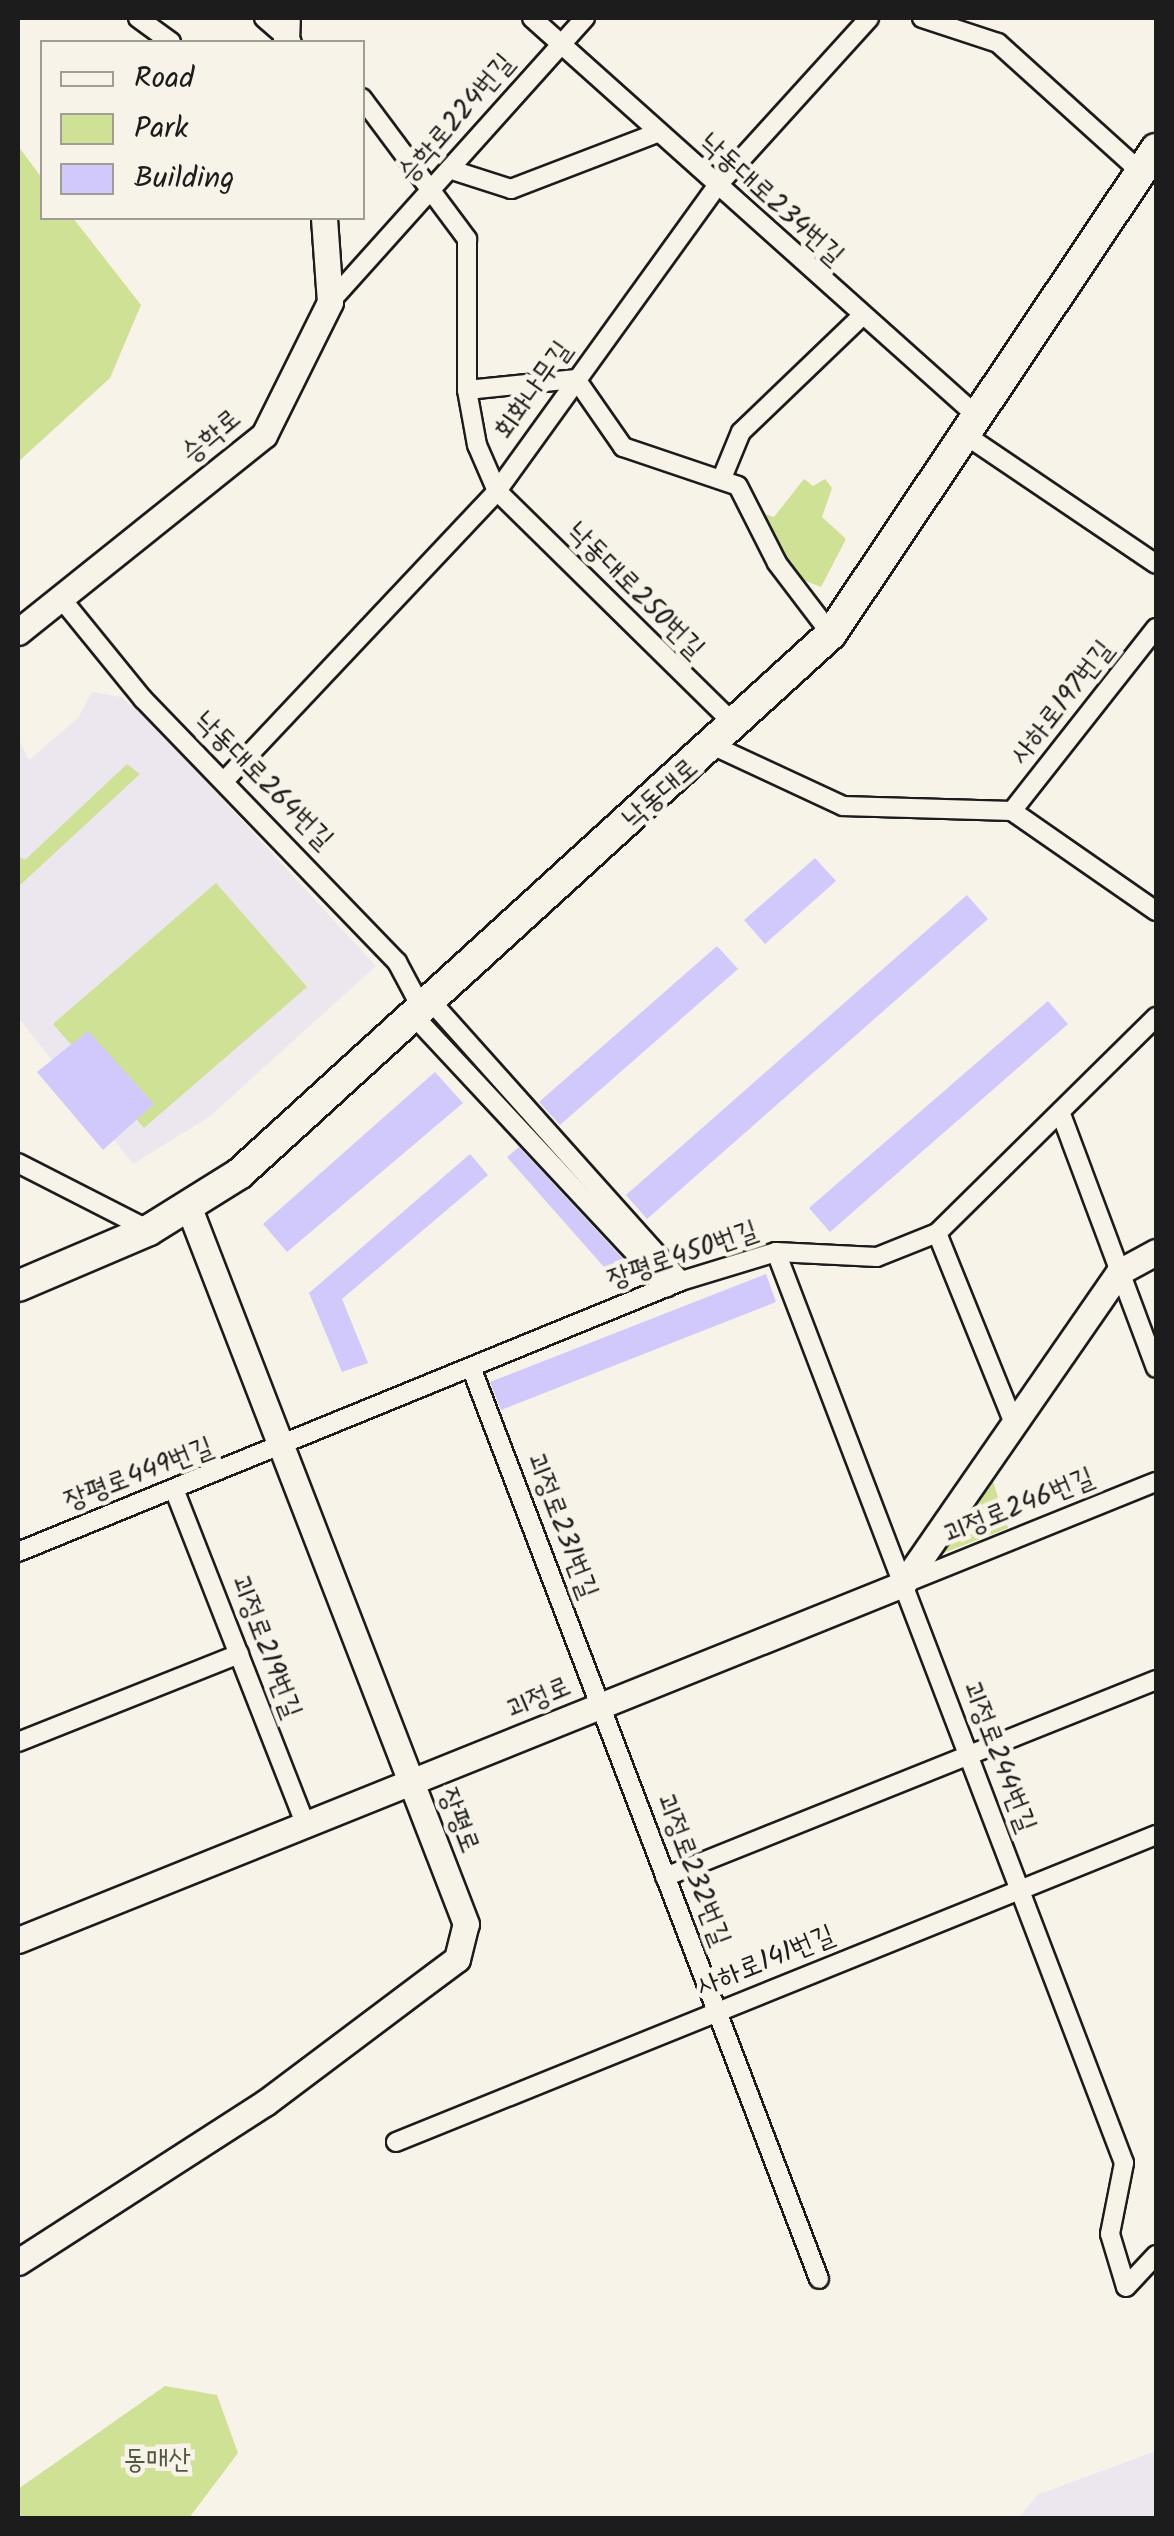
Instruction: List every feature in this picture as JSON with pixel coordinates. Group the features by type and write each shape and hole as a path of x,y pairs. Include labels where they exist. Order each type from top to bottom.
{"main road":[{"name":"낙동대로","path":"18,1286 150,1230 239,1174 726,737 831,634 1149,161"},
{"path":"324,220 330,302"},
{"name":"승학로","path":"18,632 264,435 330,302"},
{"name":"장평로","path":"18,2262 265,2104 457,1959 466,1924 189,1208"},
{"path":"903,1584 1119,1272 1156,1252"},
{"name":"괴정로","path":"18,1940 412,1785 903,1584"}],"street":[{"path":"138,18 168,40"},
{"path":"264,18 287,35"},
{"name":"낙동대로234번길","path":"532,18 860,318 973,427 1156,564"},
{"name":"승학로224번길","path":"330,302 455,170 559,43 585,18"},
{"name":"회화나무길","path":"225,780 497,491 716,187 869,18"},
{"path":"922,18 998,43 1149,161"},
{"path":"365,102 434,188 468,238 468,390 497,491"},
{"path":"455,170 510,189 657,133"},
{"path":"722,478 741,432 860,318"},
{"path":"468,390 576,378 623,447 738,486 777,562 831,634"},
{"name":"낙동대로250번길","path":"497,491 726,737 843,806 1012,811"},
{"name":"낙동대로264번길","path":"60,597 143,699 396,962 421,1007 674,1284"},
{"name":"사하로197번길","path":"1012,811 1156,628"},
{"path":"1012,811 1156,912"},
{"name":"장평로450번길","path":"281,1449 674,1284 776,1252 877,1257 937,1233 1156,1017"},
{"path":"1061,1114 1156,1368"},
{"path":"18,1163 150,1230"},
{"path":"937,1233 1014,1424"},
{"name":"괴정로244번길","path":"776,1252 1124,2164 1110,2234 1126,2287 1156,2255"},
{"name":"괴정로231번길","path":"471,1367 600,1706"},
{"name":"장평로449번길","path":"18,1552 281,1449"},
{"name":"괴정로246번길","path":"903,1584 1156,1482"},
{"name":"괴정로219번길","path":"174,1490 305,1824"},
{"path":"18,1742 239,1654"},
{"path":"665,1877 1156,1680"},
{"name":"괴정로232번길","path":"600,1706 819,2279"},
{"name":"사하로141번길","path":"396,2142 1156,1835"}],"shaded area":[{"path":"92,692 121,697 149,720 376,966 209,1117 133,1164 18,1017 18,738 29,760 78,718"},
{"path":"1156,2451 1156,2518 1019,2518 1037,2495"}],"green space":[{"path":"18,146 40,175 40,220 75,220 141,305 110,378 18,462"},
{"path":"804,479 813,486 825,479 832,488 822,517 846,539 821,587 793,576 761,513 774,517"},
{"path":"127,764 140,774 18,887 18,856 25,860"},
{"path":"216,883 307,987 144,1128 53,1024"},
{"path":"986,1460 1008,1528 910,1566"},
{"name":"동매산","path":"165,2386 217,2395 238,2453 189,2518 18,2518 18,2489"}],"building":[{"path":"815,858 836,881 765,944 744,920"},
{"path":"967,895 988,919 647,1219 626,1195"},
{"path":"717,946 738,969 560,1125 539,1102"},
{"path":"1048,1001 1068,1024 830,1232 809,1208"},
{"path":"88,1031 154,1104 103,1150 37,1072"},
{"path":"435,1072 463,1103 287,1252 263,1224"},
{"path":"519,1147 626,1262 611,1275 507,1157"},
{"path":"470,1154 488,1175 342,1299 368,1363 342,1372 309,1293"},
{"path":"766,1274 776,1302 501,1410 490,1382"}]}
